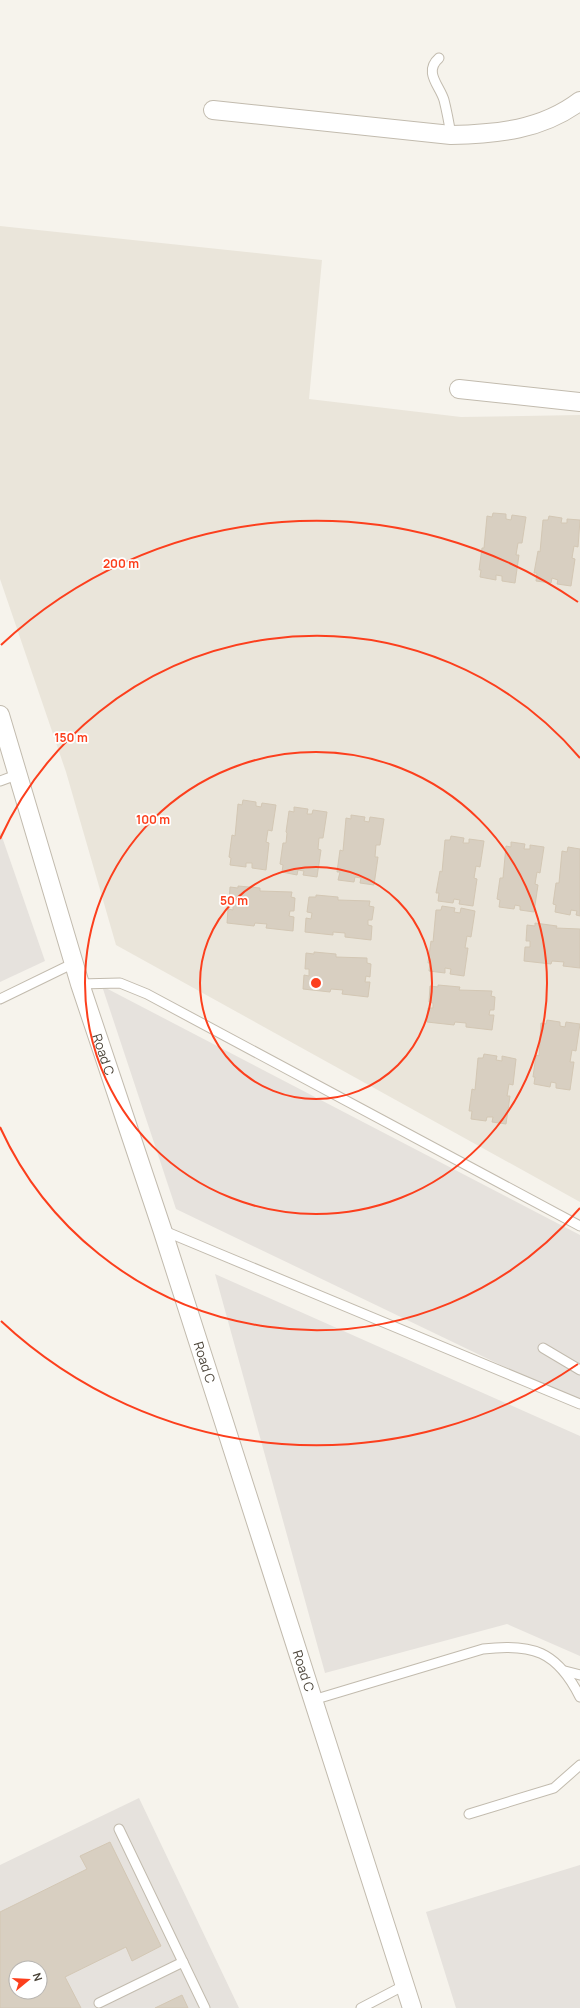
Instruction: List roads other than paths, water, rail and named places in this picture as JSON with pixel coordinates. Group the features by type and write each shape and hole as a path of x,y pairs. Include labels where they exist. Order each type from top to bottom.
{"street":[{"path":"213,110 451,135 513,131 544,121 580,102"},
{"path":"459,389 580,402"},
{"name":"Road C","path":"0,715 19,774 80,984 162,1230 412,2008"}],"lane":[{"path":"439,58 432,66 433,78 445,102 451,135"},
{"path":"0,781 19,774"},
{"path":"0,999 74,963"},
{"path":"80,984 120,983 147,994 580,1226"},
{"path":"162,1230 580,1404"},
{"path":"543,1348 580,1370"},
{"path":"314,1700 483,1649 509,1646 530,1649 547,1656 565,1671 580,1697"},
{"path":"565,1671 580,1675"},
{"path":"469,1814 554,1788 580,1765"},
{"path":"119,1828 205,2008"},
{"path":"99,2003 183,1962"},
{"path":"361,2008 405,1985"}]}
